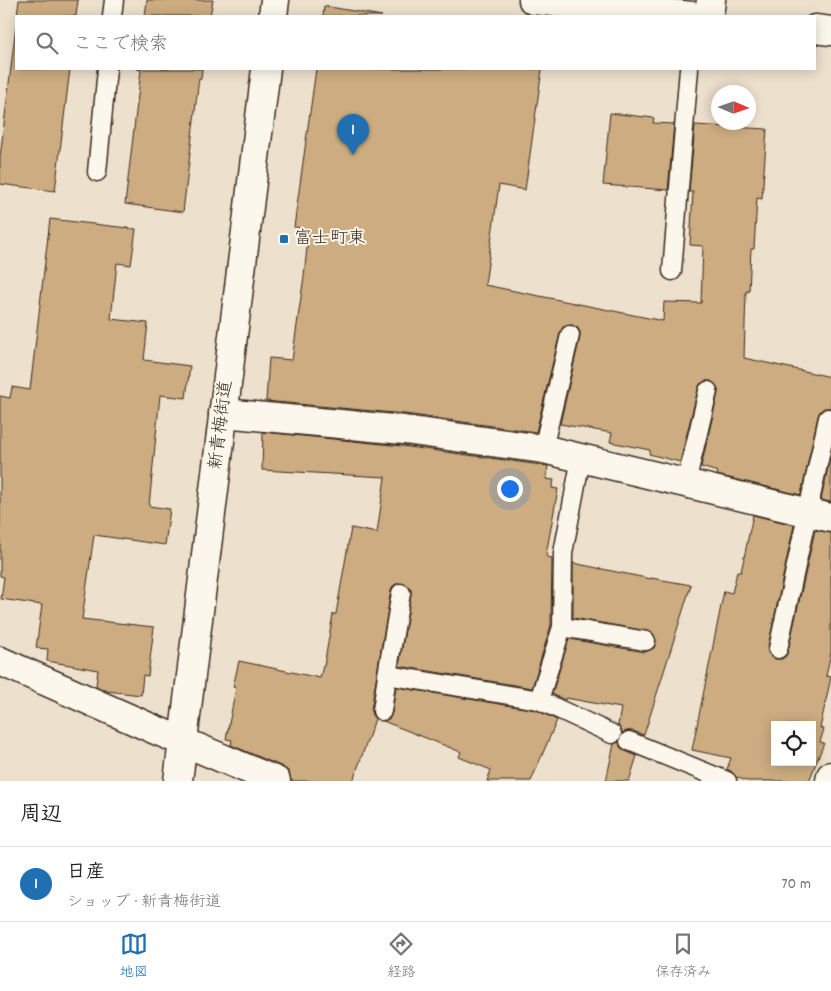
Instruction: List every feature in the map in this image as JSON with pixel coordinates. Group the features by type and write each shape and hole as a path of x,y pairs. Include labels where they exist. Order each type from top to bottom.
{"street":[{"path":"272,15 275,0"},
{"path":"533,0 682,15"},
{"path":"710,15 711,0"},
{"path":"816,29 831,31"},
{"name":"新青梅街道","path":"178,781 266,70"},
{"path":"223,413 404,430 543,449 819,515"},
{"path":"0,661 276,781"},
{"path":"830,781 831,776"}],"lane":[{"path":"112,15 114,0"},
{"path":"97,172 107,70"},
{"path":"672,271 689,70"},
{"path":"543,449 570,335"},
{"path":"686,483 708,391"},
{"path":"778,650 819,515 828,418"},
{"path":"539,700 562,626 563,553 581,458"},
{"path":"382,711 401,594"},
{"path":"562,626 646,642"},
{"path":"387,675 539,700 612,734"},
{"path":"629,741 727,781"}],"building":[{"path":"19,0 78,0 76,15 17,15"},
{"path":"147,0 213,0 210,15 145,15"},
{"path":"324,6 376,15 323,15"},
{"path":"15,34 15,70 70,70 55,191 0,184 0,157"},
{"path":"141,70 202,70 201,79 199,78 183,212 125,204"},
{"path":"316,70 542,70 525,190 499,185 485,285 663,321 664,302 701,303 703,246 690,245 693,192 689,192 695,125 711,126 711,130 767,129 762,199 757,198 754,249 751,249 749,292 746,291 744,358 831,377 831,408 824,408 818,416 801,495 717,475 718,472 701,467 718,393 718,388 711,381 705,381 700,384 698,389 680,462 649,454 650,450 610,442 612,433 560,424 580,337 578,328 572,325 563,327 560,333 536,432 405,414 266,401 269,358 292,360 309,229 294,227"},
{"path":"610,113 654,118 653,123 674,124 668,190 603,185"},
{"path":"50,219 136,229 131,265 117,263 111,319 148,323 144,360 190,366 186,398 160,395 149,506 170,509 165,545 94,535 82,619 154,627 148,676 143,675 141,695 107,691 96,686 98,670 47,661 48,649 36,648 42,605 1,599 4,577 0,576 0,396 10,398 12,387 30,390"},
{"path":"263,432 402,446 548,466 546,479 554,480 552,488 558,489 546,555 552,558 551,625 532,688 399,666 411,589 407,585 398,583 393,586 391,591 377,673 371,710 375,719 353,781 291,781 289,772 283,767 231,745 232,740 226,739 236,688 233,687 239,661 320,678 324,666 333,614 336,614 351,528 377,533 385,477 262,470"},
{"path":"831,454 831,502 821,500"},
{"path":"753,515 794,525 768,647 768,653 775,659 782,659 788,651 815,530 831,533 831,652 826,676 831,677 820,728 824,729 820,742 824,743 816,763 816,721 771,721 771,766 815,766 809,781 747,781 736,777 727,769 731,758 692,750 724,591 732,593 737,572 741,572"},
{"path":"573,563 691,585 644,735 633,731 622,733 618,725 621,708 566,698 565,700 552,694 569,639 645,652 654,648 656,642 653,633 648,631 573,618"},
{"path":"396,687 536,710 557,720 531,781 487,781 491,770 459,757 461,752 383,721 390,718 392,713"},
{"path":"619,742 620,747 625,751 637,756 629,781 606,781 614,744"}],"place":[{"name":"日産","path":"353,155"},
{"name":"富士町東","path":"284,239"}]}
